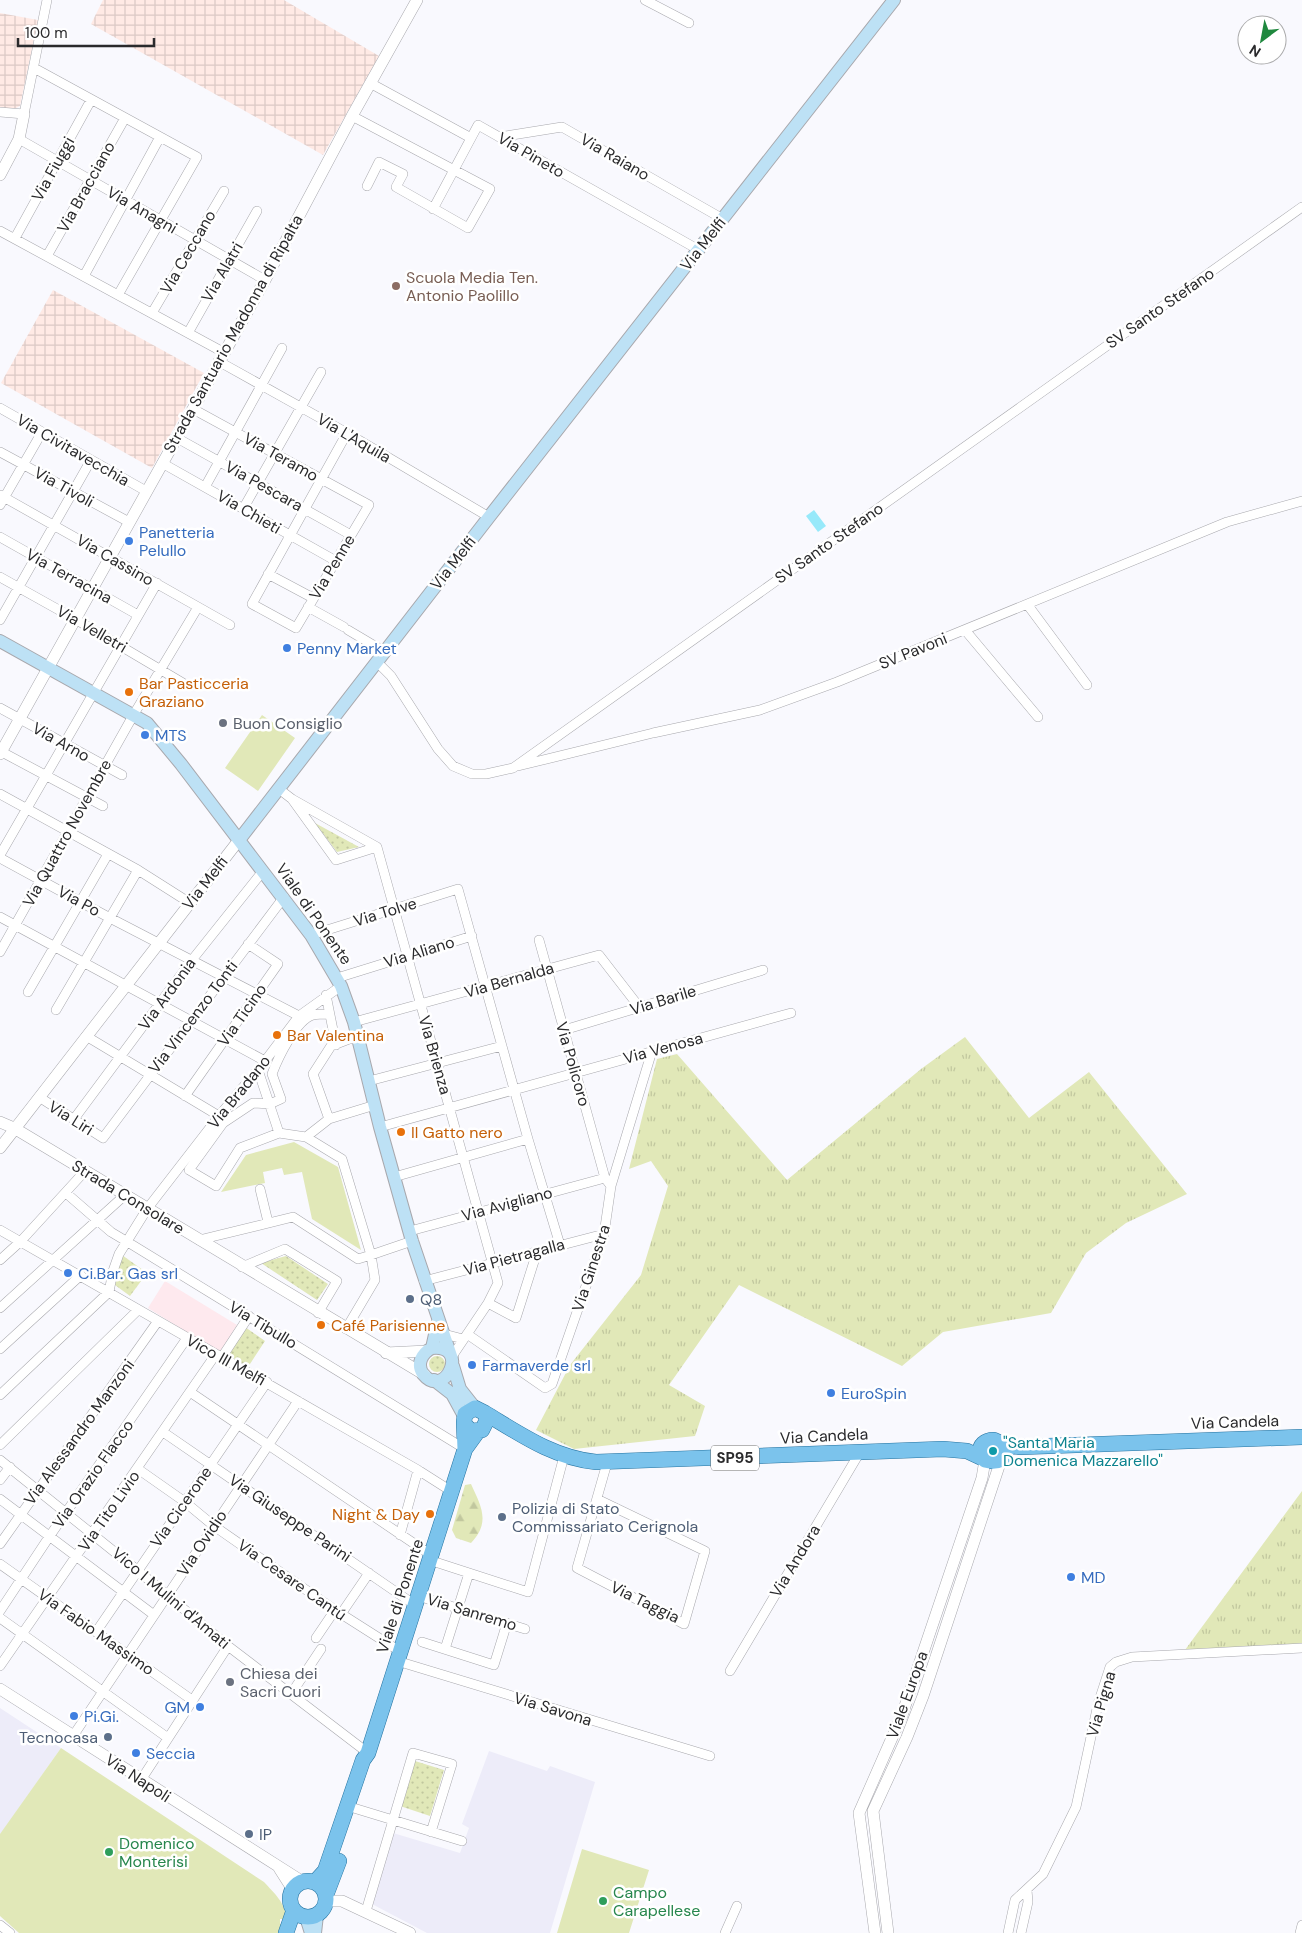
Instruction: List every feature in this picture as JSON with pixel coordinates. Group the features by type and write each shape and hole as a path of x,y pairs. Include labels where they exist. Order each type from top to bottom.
{"main road":[{"name":"Via Melfi","path":"239,840 894,0"},
{"name":"Viale di Ponente","path":"0,641 134,714 146,723 158,735 311,935 339,982 354,1022 380,1127 424,1281 444,1334 460,1390 475,1420 368,1753 363,1760 338,1862 322,1911 306,1914 286,1933"},
{"path":"439,1319 429,1350 423,1355 420,1366 429,1378 452,1394 475,1420"},
{"path":"429,1350 443,1349 452,1360 448,1375 439,1380 429,1378"},
{"name":"Via Candela","path":"475,1420 511,1428 543,1447 564,1456 607,1463 943,1449 979,1454 1302,1437"},
{"name":"Via Candela","path":"979,1454 985,1442 991,1440 998,1441 1008,1452"},
{"name":"Viale di Ponente","path":"306,1914 290,1902 304,1885 325,1871 350,1807"},
{"path":"304,1885 321,1886 326,1898"},
{"name":"Viale di Ponente","path":"291,1933 306,1914"},
{"path":"306,1914 311,1933"},
{"path":"306,1914 315,1933"}],"street":[{"path":"0,174 19,139 47,0"},
{"name":"Strada Santuario Madonna di Ripalta","path":"0,752 265,280 352,116 417,0"},
{"path":"645,0 689,23"},
{"path":"34,68 197,158 118,295"},
{"name":"Via Pineto","path":"370,83 471,138 478,125 698,250"},
{"name":"Via Fiuggi","path":"15,238 91,100"},
{"path":"0,112 24,114"},
{"path":"352,116 490,189 468,228 396,187 403,174 380,162 367,186"},
{"name":"Via Bracciano","path":"47,256 125,118"},
{"name":"Via Raiano","path":"499,137 562,127 723,219"},
{"path":"84,276 160,138"},
{"path":"433,209 471,138"},
{"name":"Via Anagni","path":"19,139 265,280"},
{"name":"Via Ceccano","path":"152,313 224,191"},
{"name":"SV Santo Stefano","path":"268,574 346,628 381,657 391,676 438,749 453,766 472,774 486,774 513,768 1302,207"},
{"name":"Via Alatri","path":"188,333 257,211"},
{"name":"Via L'Aquila","path":"0,230 188,333 262,385 489,517"},
{"path":"205,487 282,348"},
{"path":"243,509 321,372"},
{"name":"Via Civitavecchia","path":"0,408 146,491"},
{"name":"Via Teramo","path":"193,409 369,505"},
{"path":"2,499 42,432"},
{"path":"268,574 347,433"},
{"name":"Via Pescara","path":"177,438 351,535"},
{"name":"Via Tivoli","path":"0,452 128,522"},
{"path":"0,620 91,460"},
{"name":"Via Chieti","path":"162,463 336,561"},
{"name":"Via Cassino","path":"2,499 54,525 230,625"},
{"name":"SV Pavoni","path":"513,768 653,733 760,710 837,682 1227,522 1302,501"},
{"name":"Via Penne","path":"268,574 252,604 296,628 369,505"},
{"name":"Via Terracina","path":"0,538 138,615"},
{"name":"Via Velletri","path":"0,577 183,683"},
{"path":"0,856 157,583"},
{"path":"1027,604 1087,685"},
{"name":"Via Quattro Novembre","path":"0,952 134,714 198,607"},
{"path":"965,630 1038,717"},
{"name":"Via Arno","path":"0,708 122,776"},
{"path":"0,752 103,806"},
{"path":"279,789 292,799 377,847"},
{"path":"0,794 138,870 190,903"},
{"path":"292,799 336,860 377,847"},
{"name":"Via Melfi","path":"0,1148 239,840"},
{"name":"Via Brienza","path":"377,847 498,1283 488,1303 452,1360"},
{"path":"28,992 108,854"},
{"name":"Via Po","path":"0,856 158,944 299,1016"},
{"path":"56,1010 138,870"},
{"name":"Via Ardonia","path":"74,1119 192,960 263,871"},
{"name":"Via Tolve","path":"311,935 458,889 472,936"},
{"name":"Via Vincenzo Tonti","path":"103,1138 284,898"},
{"path":"0,917 265,1061"},
{"path":"472,936 528,1139 560,1246"},
{"name":"Via Aliano","path":"339,982 407,955 472,936"},
{"name":"Via Policoro","path":"538,940 605,1178 611,1186"},
{"name":"Via Ticino","path":"185,1096 278,964 248,944"},
{"name":"Via Bernalda","path":"354,1022 599,955 640,1008"},
{"name":"Via Barile","path":"564,1030 763,970"},
{"name":"Via Bradano","path":"109,1292 113,1271 126,1242 147,1209 192,1158 219,1116 258,1070 299,1016 339,982"},
{"path":"326,995 336,1045"},
{"path":"329,1014 312,1015 300,1024 278,1057 272,1074 281,1099 270,1104 253,1103 223,1123 192,1158 189,1170 216,1186 240,1148 278,1133 306,1137 342,1159 371,1255 375,1280 346,1330"},
{"name":"Via Venosa","path":"450,1108 791,1014"},
{"path":"86,1036 219,1116"},
{"path":"328,1119 313,1074 331,1046 358,1036"},
{"path":"369,1081 502,1046"},
{"name":"Via Ginestra","path":"465,1337 545,1388 552,1384 604,1234 611,1186 652,1051"},
{"path":"258,1070 278,1133"},
{"name":"Via Liri","path":"39,1098 103,1138"},
{"path":"306,1137 328,1119 375,1105"},
{"path":"380,1127 450,1108"},
{"name":"Strada Consolare","path":"0,1122 14,1128 346,1330 429,1378"},
{"path":"394,1177 528,1139"},
{"path":"0,1260 21,1241 85,1171"},
{"name":"Via Avigliano","path":"371,1255 411,1236 479,1212 605,1178"},
{"path":"260,1189 268,1222"},
{"name":"Via Tibullo","path":"66,1193 126,1242 465,1449"},
{"path":"0,1308 125,1195"},
{"path":"199,1240 293,1217 358,1258 371,1255"},
{"name":"Vico III Melfi","path":"0,1230 267,1382 451,1490"},
{"name":"Via Pietragalla","path":"424,1281 604,1234"},
{"path":"242,1266 285,1249 292,1253 337,1281 318,1313"},
{"path":"488,1303 516,1318 537,1252"},
{"path":"0,1349 81,1275"},
{"path":"0,1395 109,1292"},
{"path":"0,1445 138,1310"},
{"name":"Via Tito Livio","path":"0,1666 190,1392 249,1316"},
{"name":"Via Alessandro Manzoni","path":"0,1544 158,1321"},
{"path":"444,1334 465,1337"},
{"name":"Via Orazio Flacco","path":"0,1611 49,1536 187,1338"},
{"path":"386,1353 429,1350"},
{"name":"Via Cicerone","path":"96,1632 267,1382"},
{"path":"190,1392 400,1535 430,1558 468,1573 528,1592 564,1456"},
{"name":"Via Ovidio","path":"73,1736 298,1401"},
{"name":"Via Giuseppe Parini","path":"163,1432 369,1573 417,1600"},
{"name":"Via Andora","path":"730,1671 860,1452"},
{"name":"Viale Europa","path":"888,1933 873,1811 907,1737 1008,1452"},
{"name":"Viale Europa","path":"875,1933 858,1813 902,1715 982,1478 979,1454"},
{"name":"Vico I Mulini d'Amati","path":"0,1460 228,1646 368,1753"},
{"name":"Via Taggia","path":"597,1499 705,1551 684,1624 577,1568 607,1463"},
{"path":"0,1480 10,1468"},
{"name":"Via Cesare Cantú","path":"138,1469 185,1502 214,1526 399,1657"},
{"path":"400,1535 418,1470"},
{"path":"0,1500 154,1615"},
{"name":"Via Fabio Massimo","path":"0,1564 192,1700"},
{"path":"316,1638 369,1573"},
{"path":"445,1649 468,1573"},
{"name":"Via Sanremo","path":"417,1600 458,1607 526,1629"},
{"path":"0,1618 168,1738"},
{"path":"422,1642 494,1665 508,1623"},
{"path":"142,1780 228,1646"},
{"name":"Via Pigna","path":"1027,1890 1043,1874 1076,1807 1098,1704 1110,1667 1116,1662 1132,1657 1302,1648"},
{"path":"291,1694 321,1649"},
{"name":"Via Savona","path":"399,1657 710,1756"},
{"name":"Via Napoli","path":"0,1689 276,1864 304,1885"},
{"path":"366,1911 413,1753 452,1764 431,1832"},
{"path":"350,1807 462,1841"},
{"path":"1008,1933 1015,1900 1027,1890"},
{"path":"1020,1933 1028,1902 1027,1890"},
{"path":"326,1898 342,1901 410,1933"},
{"path":"725,1933 737,1906"},
{"path":"0,1925 10,1933"},
{"path":"1300,1933 1302,1925"}],"shaded area":[{"path":"103,0 284,0 379,56 323,155 91,24"},
{"path":"0,13 38,20 20,106 12,110 0,108"},
{"path":"53,290 204,373 152,468 1,383"},
{"path":"165,1281 237,1325 220,1353 148,1308"},
{"path":"0,1708 61,1748 0,1835"},
{"path":"489,1751 547,1771 550,1766 595,1782 550,1933 427,1933 372,1904 393,1833 460,1853 469,1828 462,1824"}],"green space":[{"name":"Buon Consiglio","path":"262,715 295,738 258,791 225,768"},
{"path":"315,823 359,847 337,852"},
{"path":"965,1037 1029,1118 1089,1072 1187,1194 1126,1223 1086,1253 1051,1313 943,1332 902,1366 739,1285 669,1385 705,1406 695,1436 574,1449 536,1430 570,1365 641,1275 668,1186 651,1161 629,1169 657,1059 677,1054 787,1180 921,1069"},
{"path":"294,1142 338,1167 361,1250 312,1219 302,1172 284,1175 282,1168 263,1172 265,1183 221,1192 246,1155"},
{"path":"122,1255 147,1273 130,1296 115,1285 116,1272"},
{"path":"286,1256 328,1284 317,1300 261,1263"},
{"path":"245,1327 265,1341 248,1367 227,1354"},
{"path":"437,1356 443,1358 445,1364 443,1370 437,1372 431,1370 429,1364 431,1358"},
{"path":"471,1484 481,1507 482,1521 481,1528 471,1543 456,1538 452,1530 465,1485"},
{"path":"1302,1491 1302,1644 1182,1654"},
{"name":"Domenico Monterisi","path":"61,1748 264,1882 279,1899 284,1908 286,1919 280,1919 280,1924 287,1924 281,1933 19,1933 0,1916 0,1834"},
{"path":"415,1761 444,1770 430,1816 400,1806"},
{"name":"Campo Carapellese","path":"582,1849 649,1870 629,1933 557,1933"}],"water":[{"path":"814,510 826,526 818,532 806,516"}],"place":[{"name":"Scuola Media Ten. Antonio Paolillo","path":"396,286"},
{"name":"Panetteria Pelullo","path":"129,541"},
{"name":"Penny Market","path":"287,648"},
{"name":"Bar Pasticceria Graziano","path":"129,692"},
{"name":"Buon Consiglio","path":"223,723"},
{"name":"MTS","path":"145,735"},
{"name":"Bar Valentina","path":"277,1035"},
{"name":"Il Gatto nero","path":"401,1132"},
{"name":"Ci.Bar. Gas srl","path":"68,1273"},
{"name":"Q8","path":"410,1299"},
{"name":"Café Parisienne","path":"321,1325"},
{"name":"Farmaverde srl","path":"472,1365"},
{"name":"EuroSpin","path":"831,1393"},
{"name":"\"Santa Maria Domenica Mazzarello\"","path":"993,1451"},
{"name":"Night & Day","path":"430,1514"},
{"name":"Polizia di Stato Commissariato Cerignola","path":"502,1517"},
{"name":"MD","path":"1071,1577"},
{"name":"Chiesa dei Sacri Cuori","path":"230,1682"},
{"name":"GM","path":"200,1707"},
{"name":"Pi.Gi.","path":"74,1716"},
{"name":"Tecnocasa","path":"108,1737"},
{"name":"Seccia","path":"136,1753"},
{"name":"IP","path":"249,1834"},
{"name":"Domenico Monterisi","path":"109,1852"},
{"name":"Campo Carapellese","path":"603,1901"}]}
